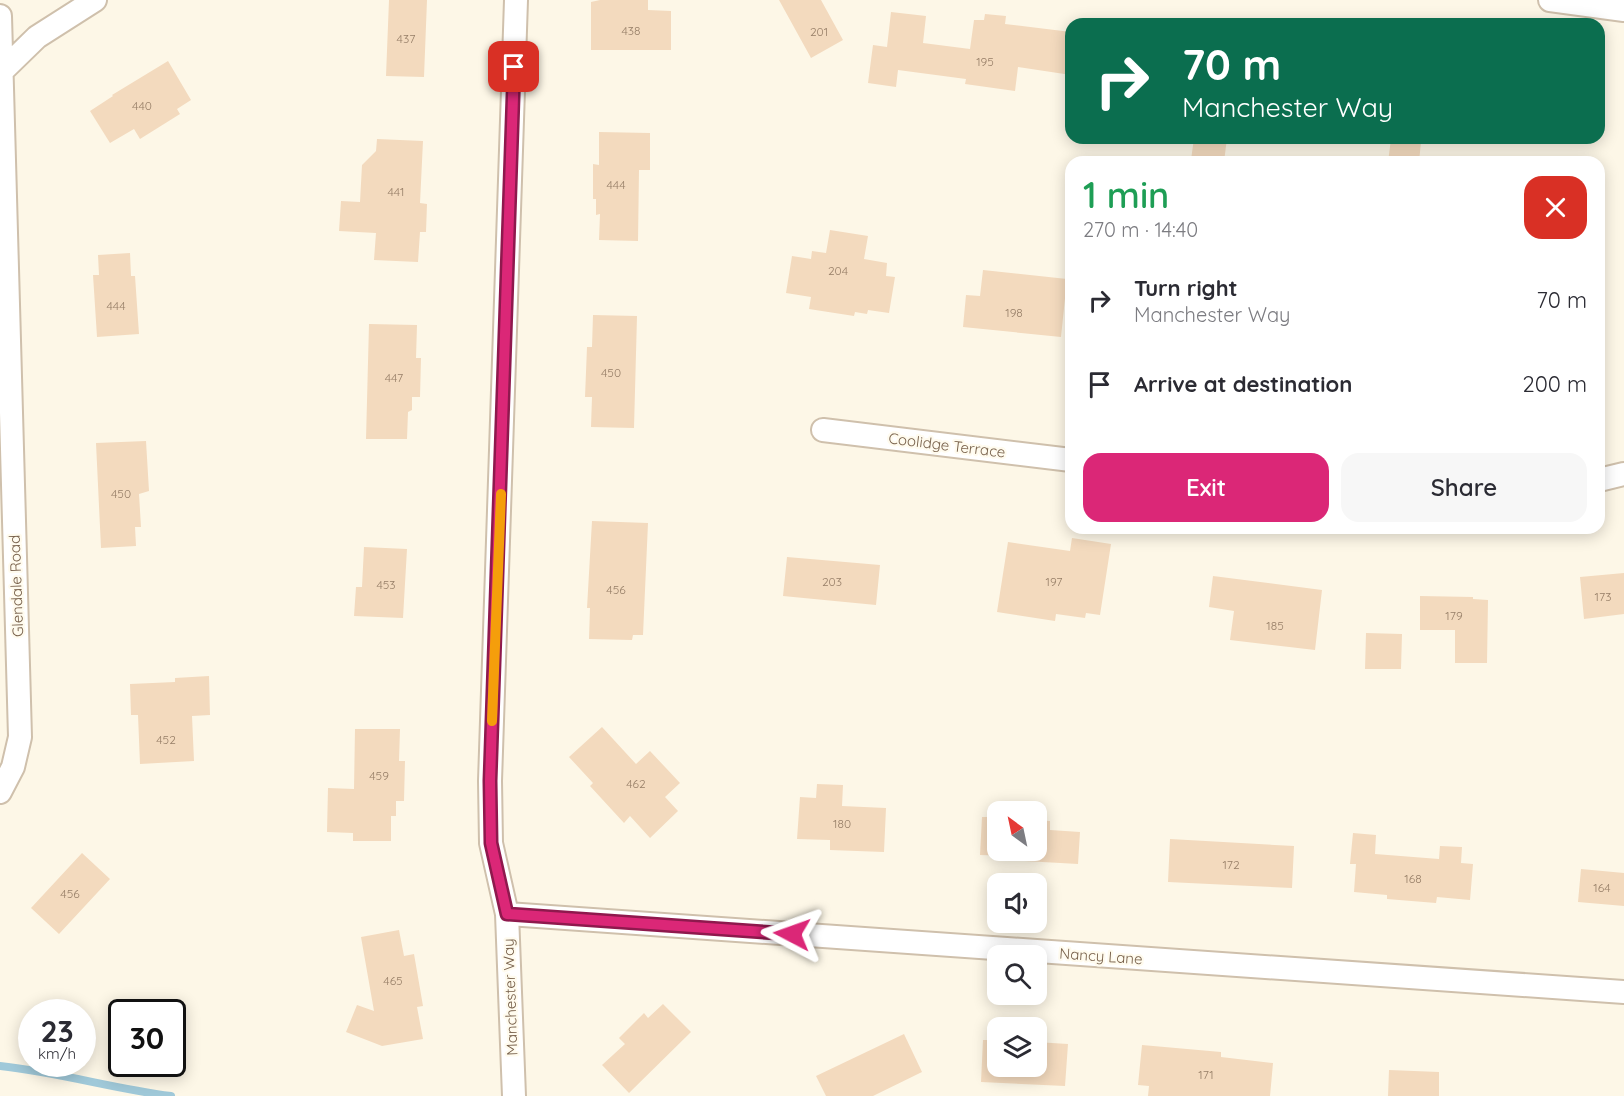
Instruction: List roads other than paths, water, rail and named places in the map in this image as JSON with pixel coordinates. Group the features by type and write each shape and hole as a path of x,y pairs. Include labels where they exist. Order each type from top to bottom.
{"street":[{"path":"1,72 37,37 95,0"},
{"name":"Manchester Way","path":"514,1096 507,914 491,843 490,781 516,0"},
{"path":"1550,0 1624,10"},
{"name":"Glendale Road","path":"0,16 20,737 14,767 0,792"},
{"name":"Coolidge Terrace","path":"823,430 1065,459"},
{"path":"1605,479 1624,474"},
{"name":"Nancy Lane","path":"507,914 1624,992"}],"waterway":[{"path":"0,1066 171,1096"}]}
